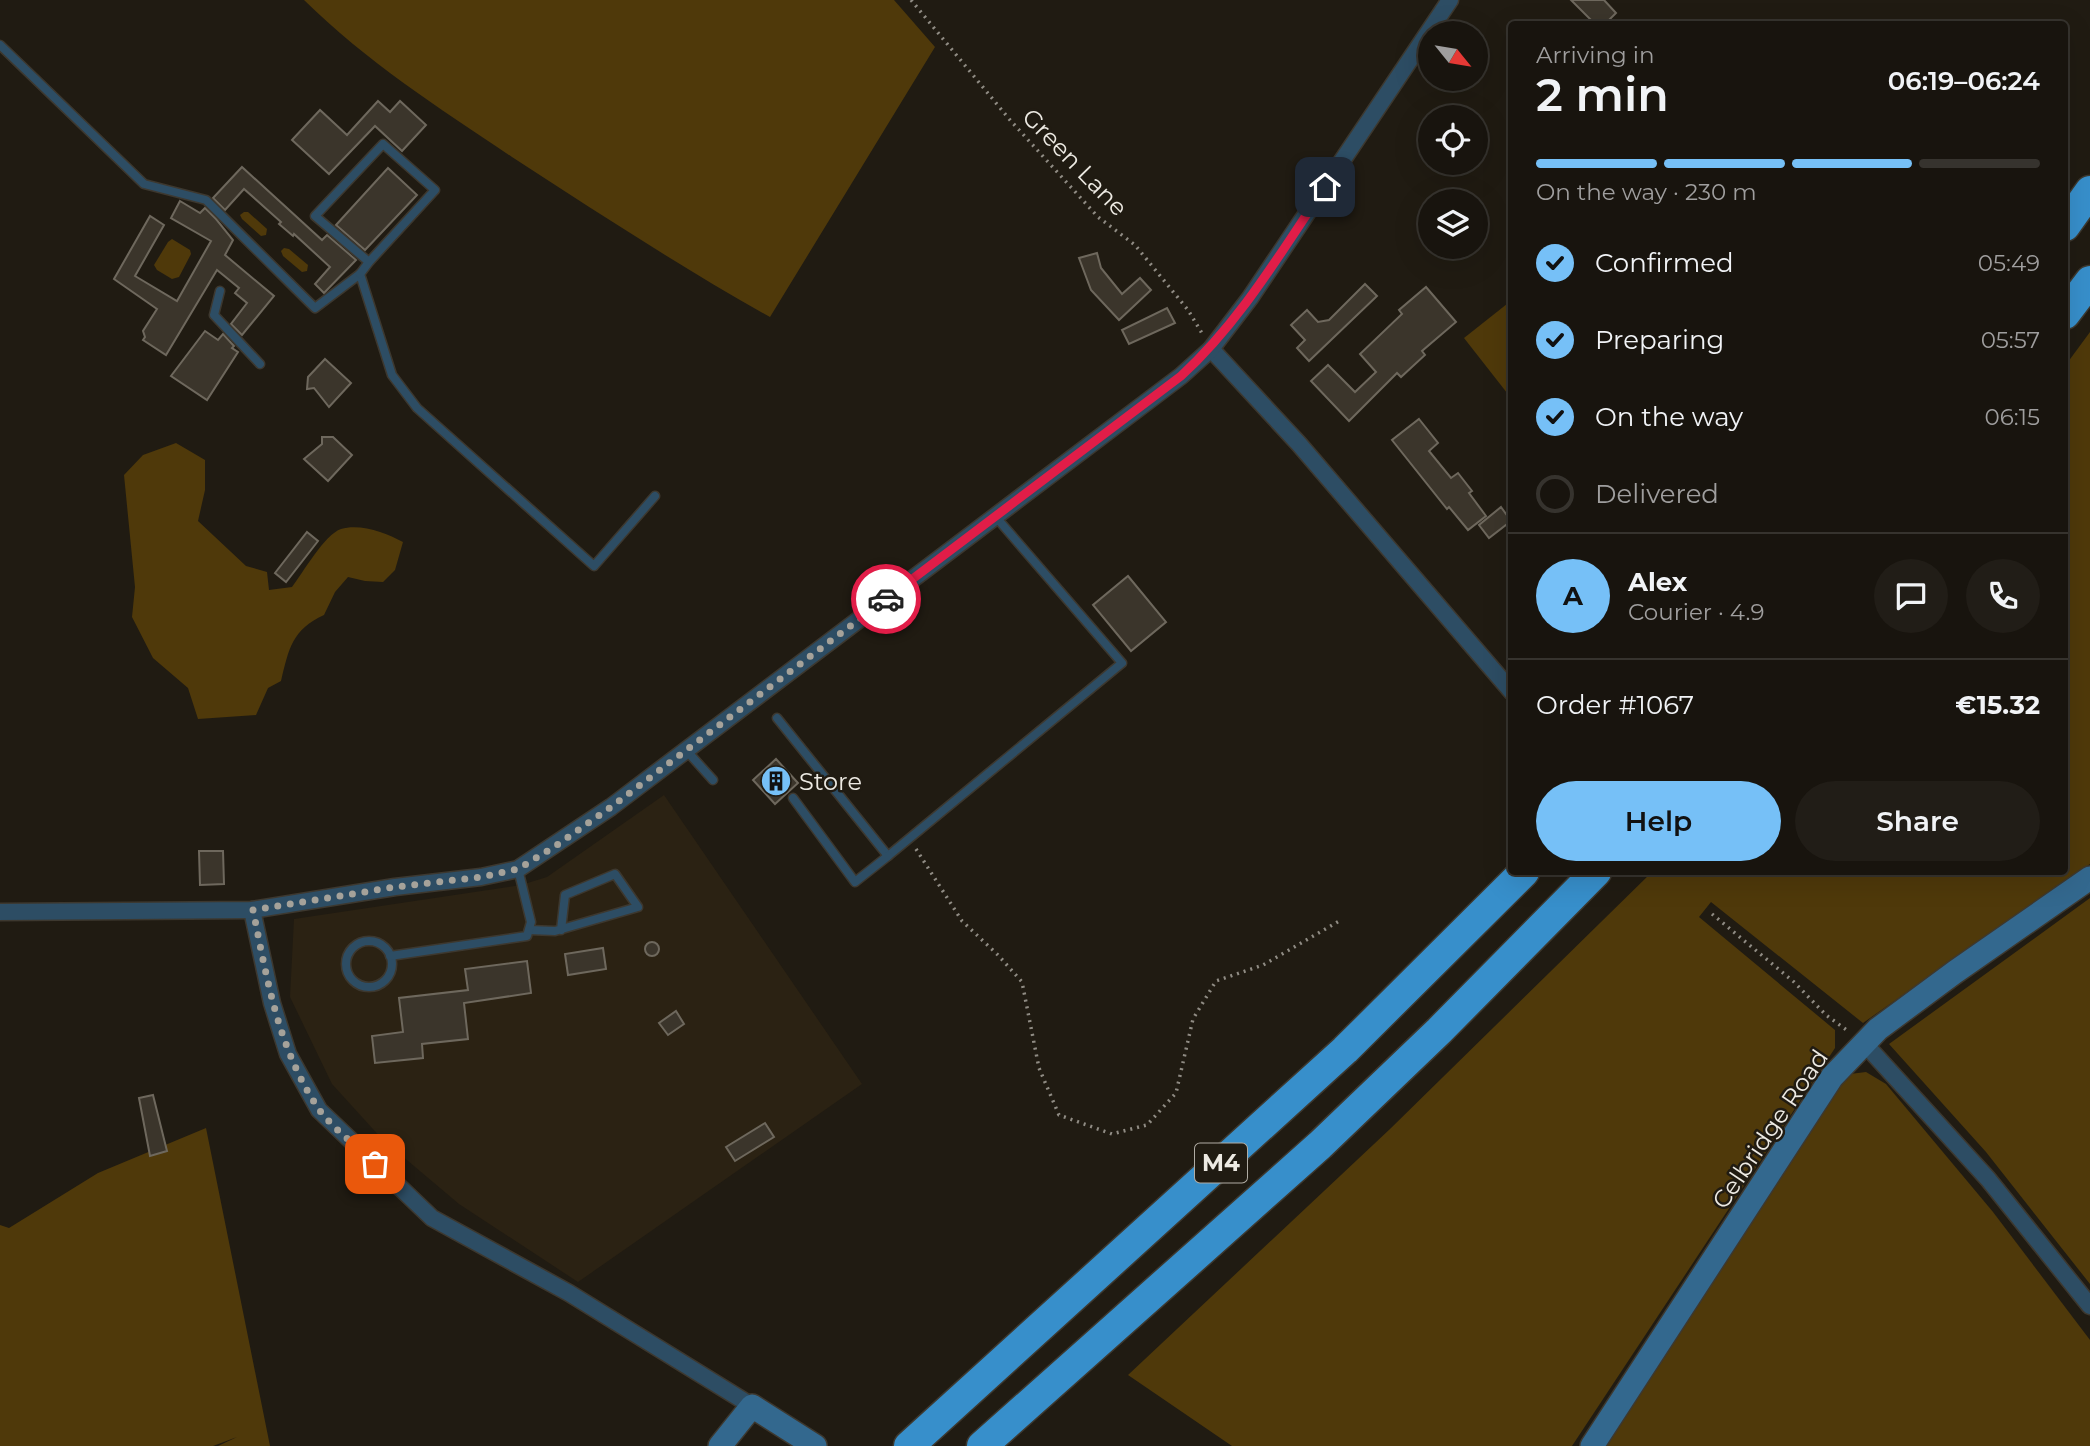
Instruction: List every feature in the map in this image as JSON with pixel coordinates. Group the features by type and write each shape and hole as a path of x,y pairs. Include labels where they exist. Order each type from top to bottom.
{"highway":[{"path":"2068,222 2090,191"},
{"path":"2068,310 2090,281"},
{"name":"M4","path":"909,1446 1345,1050 1521,875"},
{"name":"M4","path":"982,1446 1320,1145 1439,1031 1593,875"}],"main road":[{"name":"Celbridge Road","path":"1591,1446 1832,1077 1864,1042 1955,972 2090,878"},
{"path":"720,1446 752,1406 815,1446"}],"street":[{"path":"0,912 253,910 395,887 481,877 518,869 600,816 1181,376 1211,349 1264,279 1450,0"},
{"path":"1211,349 1299,444 1508,687"},
{"path":"253,910 272,1003 288,1054 319,1110 432,1218 569,1293 752,1406"},
{"path":"1864,1042 1988,1179 2090,1306"}],"lane":[{"path":"0,45 144,184 206,200 315,308 360,274 435,190 383,144 315,216 369,262"},
{"path":"360,274 392,375 417,408 594,566 655,496"},
{"path":"220,291 214,315 260,364"},
{"path":"793,799 855,881 1122,663 995,516"},
{"path":"777,718 888,856"},
{"path":"686,750 713,780"},
{"path":"390,956 527,936 531,922 518,869"},
{"path":"529,930 561,930 638,907 615,874 565,895 561,930"},
{"path":"363,942 378,943 390,956 390,974 379,985 364,987 357,984 348,972 347,957 356,945 363,942"}],"path":[{"name":"Green Lane","path":"911,0 1010,120 1098,217 1135,245 1188,310 1211,349"},
{"path":"910,838 962,921 998,955 1021,982 1039,1068 1059,1115 1112,1134 1147,1125 1176,1093 1193,1018 1216,981 1263,965 1341,920"},
{"path":"1712,915 1794,982 1826,1015 1864,1042"}],"shaded area":[{"path":"304,0 894,0 935,47 770,317 640,239 458,121 378,64"},
{"path":"248,212 267,229 266,235 261,236 242,219 240,215"},
{"path":"172,239 190,250 191,254 179,277 172,279 157,270 154,265"},
{"path":"284,248 308,265 307,271 302,272 283,256 281,251"},
{"path":"1508,303 1508,394 1464,338"},
{"path":"2090,332 2090,864 1863,1023 1711,902 1699,917 1835,1030 1835,1048 1572,1446 1232,1446 1128,1375 1390,1129 1649,875 2068,875 2068,362"},
{"path":"176,443 205,460 205,490 198,521 246,566 267,572 269,590 292,587 321,546 341,529 365,528 403,542 395,570 383,582 348,577 335,592 324,615 298,634 281,681 268,688 256,715 198,719 188,688 153,658 132,617 135,587 124,475 143,455"},
{"path":"664,795 862,1084 578,1282 459,1204 382,1139 332,1084 290,997 294,919 521,885 547,877"},
{"path":"2090,898 2090,1284 1986,1152 1889,1044"},
{"path":"1866,1072 1886,1084 1993,1212 2090,1340 2090,1446 1603,1446 1832,1094 1850,1074"},
{"path":"206,1128 270,1446 218,1446 237,1437 213,1446 0,1446 0,1225 9,1228 98,1173"}],"building":[{"path":"1571,0 1604,0 1616,13 1608,21 1592,21"},
{"path":"378,101 390,112 400,101 426,125 402,151 375,126 329,174 292,140 320,110 347,135"},
{"path":"242,167 322,240 327,235 356,260 324,293 315,284 330,267 279,224 281,222 244,189 225,210 213,198"},
{"path":"388,168 417,195 365,250 336,225"},
{"path":"180,201 200,213 205,208 216,219 233,240 225,255 274,296 242,335 231,324 247,303 235,293 239,288 217,270 166,355 143,340 143,331 157,309 114,279 150,216 164,225 135,276 177,301 211,241 171,218"},
{"path":"1097,253 1101,268 1122,294 1140,278 1151,290 1119,320 1091,290 1079,258"},
{"path":"1365,284 1377,296 1309,361 1297,348 1305,340 1291,325 1307,310 1318,322 1329,320"},
{"path":"1426,287 1456,322 1422,351 1425,355 1401,377 1397,373 1349,421 1311,381 1328,365 1355,392 1376,372 1360,354 1402,314 1399,310"},
{"path":"1167,308 1175,323 1129,344 1122,330"},
{"path":"205,331 218,340 223,334 238,352 207,400 171,376"},
{"path":"325,359 351,383 329,407 314,388 307,389 308,377"},
{"path":"1419,419 1438,443 1429,451 1451,478 1458,473 1486,516 1468,530 1449,507 1447,509 1392,440"},
{"path":"322,437 333,437 352,455 328,481 304,459 322,444"},
{"path":"1501,507 1508,517 1508,523 1489,538 1479,525"},
{"path":"307,532 318,541 286,582 275,573"},
{"path":"1128,576 1166,622 1131,651 1093,605"},
{"name":"Store","path":"776,759 798,783 775,804 753,780"},
{"path":"199,851 223,851 224,884 200,885"},
{"path":"649,942 655,942 659,949 655,956 649,956 645,952 645,946"},
{"path":"603,948 606,969 568,975 565,954"},
{"path":"527,961 531,993 464,1003 468,1039 422,1044 423,1058 375,1063 372,1036 403,1032 399,998 468,990 465,969"},
{"path":"676,1011 684,1024 668,1035 659,1023"},
{"path":"153,1095 167,1151 150,1156 139,1098"},
{"path":"765,1123 774,1137 735,1161 726,1147"}],"way so far":[{"path":"375,1164 319,1110 288,1054 272,1003 253,910 395,887 481,877 518,869 611,807 886,599"}],"place":[{"name":"Store","path":"776,781"}],"route":[{"path":"886,599 1181,376 1211,349 1250,298 1325,187"}]}
